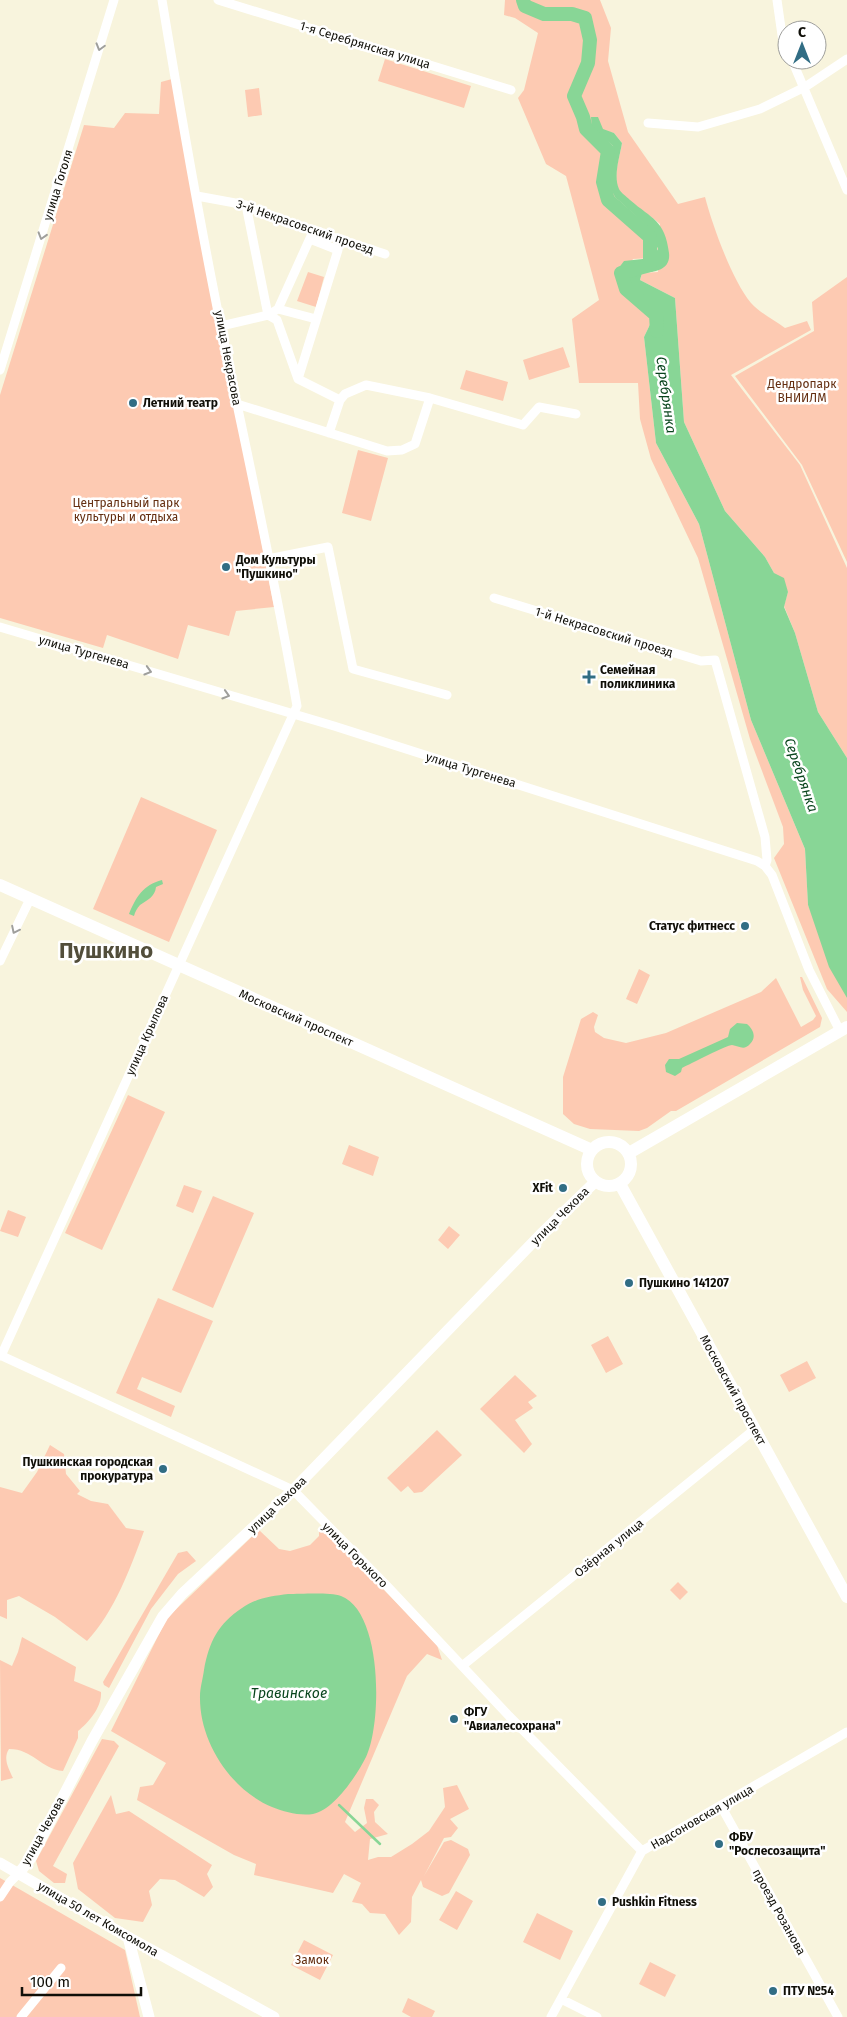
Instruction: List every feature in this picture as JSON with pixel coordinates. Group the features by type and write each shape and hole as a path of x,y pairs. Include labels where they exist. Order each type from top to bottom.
{"main road":[{"name":"Московский проспект","path":"0,885 592,1150"},
{"path":"629,1153 844,1029"},
{"path":"607,1142 615,1143 629,1153 630,1170 620,1184 612,1186 603,1185 595,1182 590,1175 587,1166 588,1158 592,1150 598,1145 607,1142"},
{"name":"Московский проспект","path":"620,1184 847,1596"}],"street":[{"name":"улица Гоголя","path":"0,370 114,0"},
{"name":"улица Некрасова","path":"162,0 221,326 280,611 297,706 292,714"},
{"name":"1-я Серебрянская улица","path":"218,0 511,90"},
{"path":"777,0 780,20"},
{"path":"648,123 698,128 760,109 805,87 847,59"},
{"path":"797,70 847,190"},
{"name":"3-й Некрасовский проезд","path":"197,196 246,205 312,235 385,254"},
{"path":"246,205 268,315 277,320 298,379 340,400"},
{"path":"221,326 268,315 278,309 312,235 338,250 298,379"},
{"path":"278,309 316,319"},
{"path":"329,433 340,400 352,390 366,385 430,398 523,425 540,407 576,414"},
{"path":"237,404 387,451 402,450 415,444 430,398"},
{"path":"268,559 328,547 353,669 447,695"},
{"name":"1-й Некрасовский проезд","path":"494,598 701,660 715,660 764,837 767,860 765,866"},
{"name":"улица Тургенева","path":"0,627 292,714 746,856 765,866"},
{"name":"улица Крылова","path":"1,1356 292,714"},
{"path":"765,866 776,884 809,970 844,1029"},
{"path":"0,962 30,899"},
{"name":"улица Чехова","path":"19,1873 31,1858 92,1741 163,1616 182,1594 293,1490 541,1234 595,1182"},
{"name":"улица Горького","path":"1,1356 293,1490 642,1851"},
{"name":"Озёрная улица","path":"462,1666 755,1429"},
{"name":"Надсоновская улица","path":"551,2017 592,1939 642,1851 847,1732"},
{"name":"проезд Розанова","path":"720,1806 838,2017"},
{"name":"улица 50 лет Комсомола","path":"0,1863 128,1937 274,2017"},
{"path":"0,1897 19,1873"},
{"path":"128,1937 149,2017"},
{"path":"21,2017 61,1968"},
{"path":"561,1999 598,2017"}],"green space":[{"path":"505,0 600,0 611,28 608,61 628,132 678,204 705,197 718,238 730,267 751,303 785,328 807,321 811,330 731,375 800,465 847,568 847,758 818,712 795,633 784,606 788,592 765,557 725,511 684,422 675,298 640,280 642,273 658,272 660,224 619,191 616,174 622,143 614,133 592,128 613,146 608,174 615,197 648,227 658,249 652,258 633,259 622,281 652,305 655,314 644,337 656,443 699,524 751,720 805,849 808,905 847,998 847,1012 827,989 774,858 784,844 783,827 750,739 698,558 651,459 640,419 638,383 579,383 572,319 599,300 566,176 546,164 518,98 524,90 538,33 515,18 504,15"},
{"path":"385,59 471,86 464,108 378,81"},
{"name":"Центральный парк культуры и отдыха","path":"172,79 274,607 236,611 229,636 188,625 178,659 107,635 103,648 0,618 0,395 84,125 114,128 125,113 159,114 161,82"},
{"path":"259,88 262,115 248,117 245,90"},
{"path":"308,272 324,277 316,307 297,301"},
{"name":"Дендропарк ВНИИЛМ","path":"847,277 847,562 802,465 735,376 814,331 812,302"},
{"path":"563,347 570,367 529,380 523,360"},
{"path":"466,370 508,382 503,401 460,389"},
{"path":"358,450 388,458 371,521 342,513"},
{"path":"141,797 217,830 169,942 93,909"},
{"path":"639,969 650,975 637,1004 626,999"},
{"path":"800,977 802,977 822,1018 820,1027 676,1111 671,1111 647,1128 639,1131 590,1129 574,1124 563,1114 563,1077 581,1019 593,1012 598,1015 594,1027 595,1032 604,1038 626,1043 666,1033 761,992 776,978 801,1027 816,1016 803,990"},
{"path":"128,1095 165,1112 102,1250 65,1233"},
{"path":"349,1145 379,1157 373,1176 342,1164"},
{"path":"184,1185 202,1191 193,1213 176,1206"},
{"path":"213,1196 254,1213 213,1308 172,1290"},
{"path":"8,1210 26,1217 18,1237 0,1231"},
{"path":"449,1226 460,1235 448,1249 438,1240"},
{"path":"158,1298 213,1321 181,1393 142,1377 137,1389 175,1406 171,1417 116,1393"},
{"path":"608,1336 623,1364 606,1373 591,1345"},
{"path":"807,1361 816,1378 789,1392 780,1375"},
{"path":"515,1375 537,1396 528,1402 533,1408 515,1420 532,1444 524,1453 480,1409"},
{"path":"437,1430 462,1455 422,1492 414,1493 408,1486 401,1492 387,1478"},
{"path":"50,1445 64,1454 66,1474 80,1491 77,1494 91,1501 108,1504 126,1528 144,1531 114,1603 87,1641 55,1617 19,1596 7,1600 7,1619 0,1616 0,1487 22,1493 37,1472"},
{"path":"323,1529 335,1539 437,1645 442,1660 427,1654 407,1676 345,1822 355,1832 367,1823 364,1808 366,1799 373,1799 379,1805 374,1812 375,1822 388,1834 370,1839 368,1860 378,1857 391,1857 429,1831 445,1807 443,1788 457,1785 469,1809 450,1819 458,1828 451,1837 444,1838 424,1876 444,1842 451,1840 468,1849 470,1855 449,1893 442,1896 423,1887 421,1880 412,1897 411,1922 399,1935 385,1914 370,1913 362,1904 352,1902 361,1883 344,1874 333,1893 254,1875 256,1864 234,1855 137,1800 140,1787 153,1785 166,1763 111,1731 167,1618 259,1530 279,1549 290,1551 310,1545 319,1536 319,1530"},
{"path":"187,1551 196,1561 178,1574 151,1609 109,1688 103,1682 178,1553"},
{"path":"678,1582 688,1592 680,1600 670,1590"},
{"path":"22,1637 76,1667 74,1681 101,1692 101,1698 94,1714 78,1731 78,1738 63,1771 49,1767 24,1752 9,1749 6,1759 13,1778 1,1781 0,1660 12,1666"},
{"path":"102,1739 114,1741 119,1746 53,1866 67,1874 65,1883 54,1883 39,1871 36,1861"},
{"path":"111,1795 116,1814 129,1811 212,1865 207,1874 213,1887 204,1897 175,1880 160,1879 149,1891 152,1905 143,1922 115,1918 78,1889 73,1863"},
{"path":"0,1878 125,1950 140,2017 0,2017"},
{"path":"456,1891 473,1901 457,1930 439,1920"},
{"path":"537,1913 573,1931 560,1960 523,1942"},
{"name":"Замок","path":"304,1940 333,1955 320,1980 291,1965"},
{"path":"650,1962 676,1975 665,1997 639,1984"},
{"path":"408,1998 435,2011 432,2017 411,2017 402,2012"}],"water":[{"path":"591,117 598,117 603,129 614,133 622,143 617,172 617,184 620,190 656,221 661,227 667,242 669,259 665,267 657,271 642,273 640,280 675,298 684,422 725,511 765,557 774,573 784,578 788,592 784,607 795,633 818,712 847,758 847,998 829,967 808,905 805,849 751,720 699,524 656,443 644,337 655,314 652,305 622,281 618,269 624,261 652,258 658,249 648,227 615,197 610,183 613,146 592,128"},
{"path":"162,880 163,884 156,887 152,896 139,906 134,916 129,914 141,892 155,882"},
{"path":"737,1023 747,1024 751,1028 754,1036 748,1046 744,1048 732,1045 723,1048 682,1068 681,1072 675,1076 666,1072 665,1065 669,1059 679,1059 728,1037 730,1029"},
{"name":"Травинское","path":"288,1594 336,1595 341,1596 355,1606 365,1623 372,1645 375,1670 375,1720 366,1757 351,1782 337,1799 321,1811 313,1814 297,1814 277,1809 257,1799 243,1789 220,1762 205,1730 201,1713 200,1693 206,1660 212,1642 221,1627 234,1614 253,1602"}],"waterway":[{"name":"Серебрянка","path":"523,0 525,6 544,14 572,14 585,18 590,40 588,63 574,96 586,129 608,151 603,182 608,200 650,237 650,265 621,273 626,289 656,315 657,331"},
{"path":"339,1805 380,1844"}],"place":[{"name":"Летний театр","path":"133,403"},
{"name":"Дом Культуры \"Пушкино\"","path":"226,567"},
{"name":"Семейная поликлиника","path":"589,677"},
{"name":"Статус фитнесс","path":"745,926"},
{"name":"XFit","path":"563,1188"},
{"name":"Пушкино 141207","path":"629,1283"},
{"name":"Пушкинская городская прокуратура","path":"163,1469"},
{"name":"ФГУ \"Авиалесохрана\"","path":"454,1719"},
{"name":"ФБУ \"Рослесозащита\"","path":"719,1844"},
{"name":"Pushkin Fitness","path":"602,1902"},
{"name":"ПТУ №54","path":"773,1991"}],"district":[{"name":"Пушкино","path":"106,950"}]}
